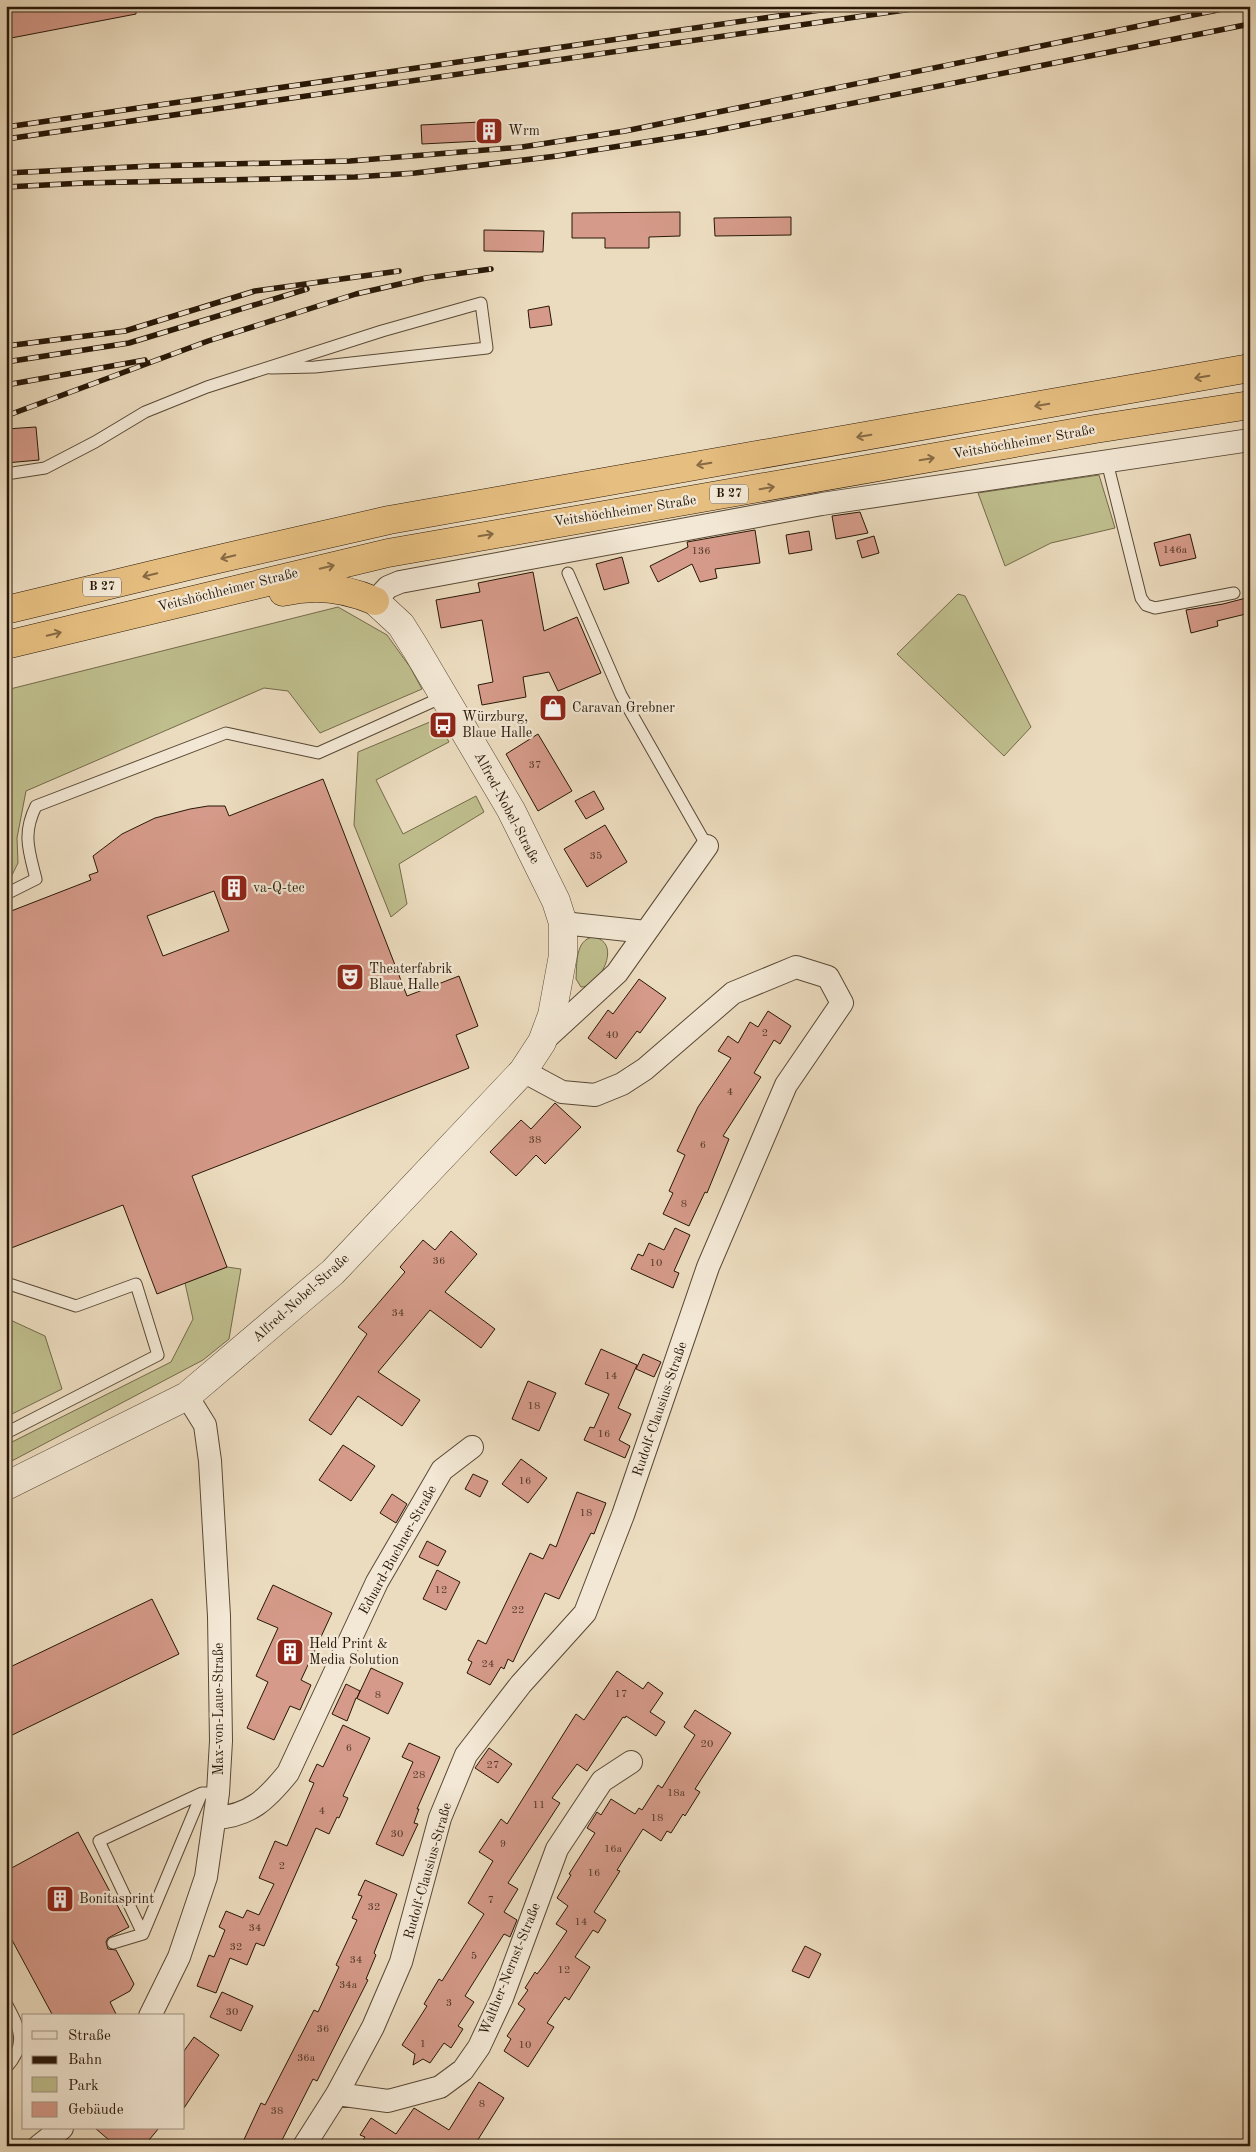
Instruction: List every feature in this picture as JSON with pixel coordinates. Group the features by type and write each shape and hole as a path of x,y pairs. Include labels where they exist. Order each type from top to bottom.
{"highway":[{"name":"B 27","path":"6,610 389,520 1250,368"},
{"name":"Veitshöchheimer Straße","path":"6,645 211,594 388,553 1096,429 1250,405"},
{"path":"211,594 232,605 299,588 326,588 348,591 375,601"}],"street":[{"name":"Veitshöchheimer Straße","path":"375,601 388,587 400,582 822,504 1250,440"},
{"name":"Alfred-Nobel-Straße","path":"6,1486 187,1396 333,1272 523,1071 542,1042 552,1015 563,955 563,923 556,901 511,810 444,696 401,625 375,601"},
{"name":"Alfred-Nobel-Straße","path":"542,1042 617,973 707,846"},
{"path":"563,923 646,932"},
{"name":"Rudolf-Clausius-Straße","path":"304,2146 337,2094 373,2027 401,1962 440,1818 466,1755 522,1684 584,1613 623,1515 708,1267 786,1085 842,1003 828,977 796,967 733,993 645,1068 622,1084 595,1096 562,1092 523,1071"},
{"name":"Max-von-Laue-Straße","path":"151,2014 179,1957 203,1886 215,1818 210,1793 222,1741 220,1616 210,1461 205,1425 187,1396"},
{"name":"Eduard-Buchner-Straße","path":"215,1818 241,1814 258,1804 270,1794 288,1773 377,1582 442,1470 472,1447"},
{"name":"Walther-Nernst-Straße","path":"337,2094 388,2100 440,2087 463,2070 479,2047 502,1998 557,1849 602,1781 631,1762"},
{"path":"40,2146 60,2130"}],"lane":[{"path":"6,474 45,468 96,442 145,412 207,387 382,331 481,303 487,348 315,367 271,368"},
{"path":"1107,462 1141,598 1146,605 1155,608 1234,593"},
{"path":"568,573 621,695 707,846"},
{"path":"6,894 36,879 26,841 29,820 36,806 226,733 318,753 444,696"},
{"path":"6,1283 76,1306 136,1284 158,1355 6,1433"},
{"path":"143,1934 99,1841 210,1793"},
{"path":"113,1943 143,1934 210,1793"},
{"path":"6,2003 18,2024 20,2043 16,2056 6,2068"}],"green space":[{"path":"1099,475 1115,528 1051,543 1005,566 978,493"},
{"path":"958,594 965,596 1031,727 1004,756 897,654"},
{"path":"338,607 387,635 410,667 422,689 320,733 288,691 264,688 26,791 17,838 18,863 10,879 6,880 6,690"},
{"path":"437,719 449,742 376,780 403,834 476,796 484,812 399,864 407,904 391,917 354,825 358,752"},
{"path":"593,937 602,941 607,947 608,955 601,973 588,985 581,987 576,979 578,954 583,943"},
{"path":"227,1267 241,1269 229,1339 203,1360 6,1464 8,1444 171,1362 193,1319 185,1283"},
{"path":"6,1318 45,1336 62,1389 6,1417"}],"building":[{"path":"6,6 136,6 136,14 6,39"},
{"path":"500,121 501,140 422,144 421,125"},
{"path":"680,212 680,236 649,237 649,248 605,248 605,238 572,238 572,213"},
{"path":"791,217 791,235 715,236 714,218"},
{"path":"484,230 544,231 543,252 484,251"},
{"path":"549,306 552,325 530,328 528,310"},
{"path":"36,427 39,460 6,463 6,429"},
{"path":"860,512 868,533 836,539 832,516"},
{"path":"755,530 760,563 715,569 717,578 700,582 692,564 658,582 650,566 688,547 687,542"},
{"path":"809,531 812,550 789,554 786,535"},
{"path":"1190,534 1196,558 1160,566 1154,543"},
{"path":"874,536 879,553 862,558 857,541"},
{"path":"622,557 629,583 604,590 596,564"},
{"path":"533,572 544,631 577,617 601,673 558,691 549,672 523,677 526,697 482,705 478,685 493,682 482,620 441,628 436,600 480,592 478,583"},
{"path":"1250,597 1250,613 1217,621 1218,626 1191,633 1186,610"},
{"path":"538,734 572,791 538,811 506,754"},
{"path":"323,779 407,996 459,976 478,1026 456,1035 469,1068 192,1176 227,1267 157,1294 123,1205 6,1250 6,913 91,880 89,875 98,872 93,856 122,834 155,818 208,806 225,806 229,816","holes":["214,891 229,931 163,956 147,916"]},
{"path":"594,791 604,809 586,819 575,801"},
{"path":"605,825 627,862 587,887 564,849"},
{"path":"639,979 666,998 640,1033 637,1031 616,1059 588,1038 608,1010 613,1014"},
{"path":"768,1011 791,1026 780,1044 774,1040 754,1073 761,1077 723,1136 729,1139 707,1193 705,1192 689,1226 663,1214 673,1193 669,1191 685,1155 677,1151 698,1107 731,1058 718,1051 728,1036 738,1043 750,1022 758,1027"},
{"path":"555,1103 581,1127 545,1164 536,1155 516,1176 490,1152 521,1120 531,1129"},
{"path":"675,1228 690,1235 674,1271 679,1273 673,1288 631,1269 638,1254 643,1256 649,1243 664,1250"},
{"path":"451,1231 477,1254 445,1292 495,1329 481,1348 430,1310 378,1372 420,1400 402,1426 358,1396 331,1435 309,1420 367,1334 358,1327 405,1272 400,1267 423,1240 435,1250"},
{"path":"601,1349 637,1365 618,1408 631,1414 619,1440 630,1446 625,1458 584,1440 590,1427 594,1428 609,1394 585,1384"},
{"path":"643,1354 661,1362 654,1377 636,1369"},
{"path":"528,1381 556,1393 539,1431 512,1419"},
{"path":"343,1445 375,1466 351,1501 319,1480"},
{"path":"521,1459 547,1478 528,1503 502,1484"},
{"path":"473,1474 488,1481 480,1497 465,1489"},
{"path":"577,1492 606,1503 594,1534 591,1533 559,1599 545,1593 513,1662 508,1659 504,1669 501,1667 490,1685 467,1673 472,1662 468,1660 478,1640 486,1644 530,1553 543,1559 550,1544 556,1547"},
{"path":"392,1494 407,1504 396,1523 380,1513"},
{"path":"427,1541 446,1551 438,1566 419,1557"},
{"path":"437,1570 460,1582 446,1610 423,1599"},
{"name":"Held Print & Media Solution","path":"273,1585 332,1613 301,1680 311,1685 300,1710 290,1706 274,1740 247,1728 268,1682 256,1676 278,1628 257,1619"},
{"path":"152,1599 179,1654 6,1738 6,1669"},
{"path":"371,1668 403,1683 388,1714 356,1698 347,1721 332,1714 346,1684 360,1691 357,1698"},
{"path":"617,1671 643,1689 648,1682 663,1693 650,1712 665,1722 656,1736 626,1716 625,1718 623,1717 587,1771 577,1764 552,1798 560,1803 508,1883 518,1889 504,1912 517,1920 510,1937 504,1934 465,1996 474,2002 458,2026 463,2029 451,2048 444,2043 430,2063 423,2059 413,2065 415,2054 402,2045 427,2006 424,2004 439,1979 442,1981 484,1914 468,1903 493,1861 479,1852 501,1819 507,1824 576,1714 584,1720"},
{"path":"695,1710 731,1733 695,1789 700,1792 685,1816 683,1814 671,1833 667,1831 661,1841 643,1829 617,1870 620,1871 594,1912 606,1920 598,1933 593,1930 575,1957 590,1967 569,2000 565,1997 547,2023 554,2027 528,2067 504,2051 511,2039 507,2036 525,2009 518,2004 528,1990 525,1988 535,1972 537,1974 544,1965 567,1931 556,1924 568,1906 557,1898 571,1875 569,1874 595,1833 587,1828 597,1812 601,1815 611,1799 635,1814 639,1808 642,1810 658,1785 662,1788 695,1735 684,1727"},
{"path":"343,1725 370,1738 343,1796 348,1798 339,1818 337,1817 329,1834 316,1828 264,1946 256,1943 247,1965 230,1958 216,1993 197,1986 209,1955 214,1957 225,1930 219,1927 226,1911 243,1918 247,1910 259,1915 274,1884 259,1878 275,1841 287,1846 314,1783 309,1781 317,1764 323,1767"},
{"path":"409,1743 440,1757 417,1809 419,1809 414,1823 418,1824 403,1856 376,1844 413,1762 402,1757"},
{"path":"489,1748 512,1764 498,1783 475,1768"},
{"name":"Bonitasprint","path":"78,1832 129,1927 108,1938 106,1942 108,1949 116,1950 134,1984 130,1991 110,2002 116,2014 52,2014 6,1929 6,1871"},
{"path":"365,1880 397,1894 374,1953 376,1955 366,1979 368,1980 317,2081 313,2079 279,2146 241,2146 261,2103 265,2105 314,2010 318,2012 339,1967 336,1965 357,1920 352,1918 362,1896 358,1895"},
{"path":"805,1946 821,1954 809,1978 792,1971"},
{"path":"222,1992 253,2006 241,2031 210,2017"},
{"path":"194,2037 219,2055 185,2106 185,2050"},
{"path":"479,2082 504,2098 474,2146 359,2146 365,2137 360,2135 371,2118 396,2134 414,2108 449,2130"},
{"path":"97,2130 157,2130 144,2146 116,2146"}],"railway":[{"path":"6,127 848,6"},
{"path":"6,139 933,6"},
{"path":"6,173 151,166 350,161 522,147 625,131 1237,6"},
{"path":"6,187 84,183 355,177 415,173 557,156 708,132 1250,24"},
{"path":"6,416 208,341 356,294 426,278 491,269"},
{"path":"6,346 125,331 255,291 399,271"},
{"path":"6,362 129,343 307,289"},
{"path":"6,385 145,360"}],"place":[{"name":"Wrm","path":"489,131"},
{"name":"Caravan Grebner","path":"553,708"},
{"name":"Würzburg, Blaue Halle","path":"443,725"},
{"name":"va-Q-tec","path":"234,888"},
{"name":"Theaterfabrik Blaue Halle","path":"350,977"},
{"name":"Held Print & Media Solution","path":"290,1652"},
{"name":"Bonitasprint","path":"60,1899"}]}
